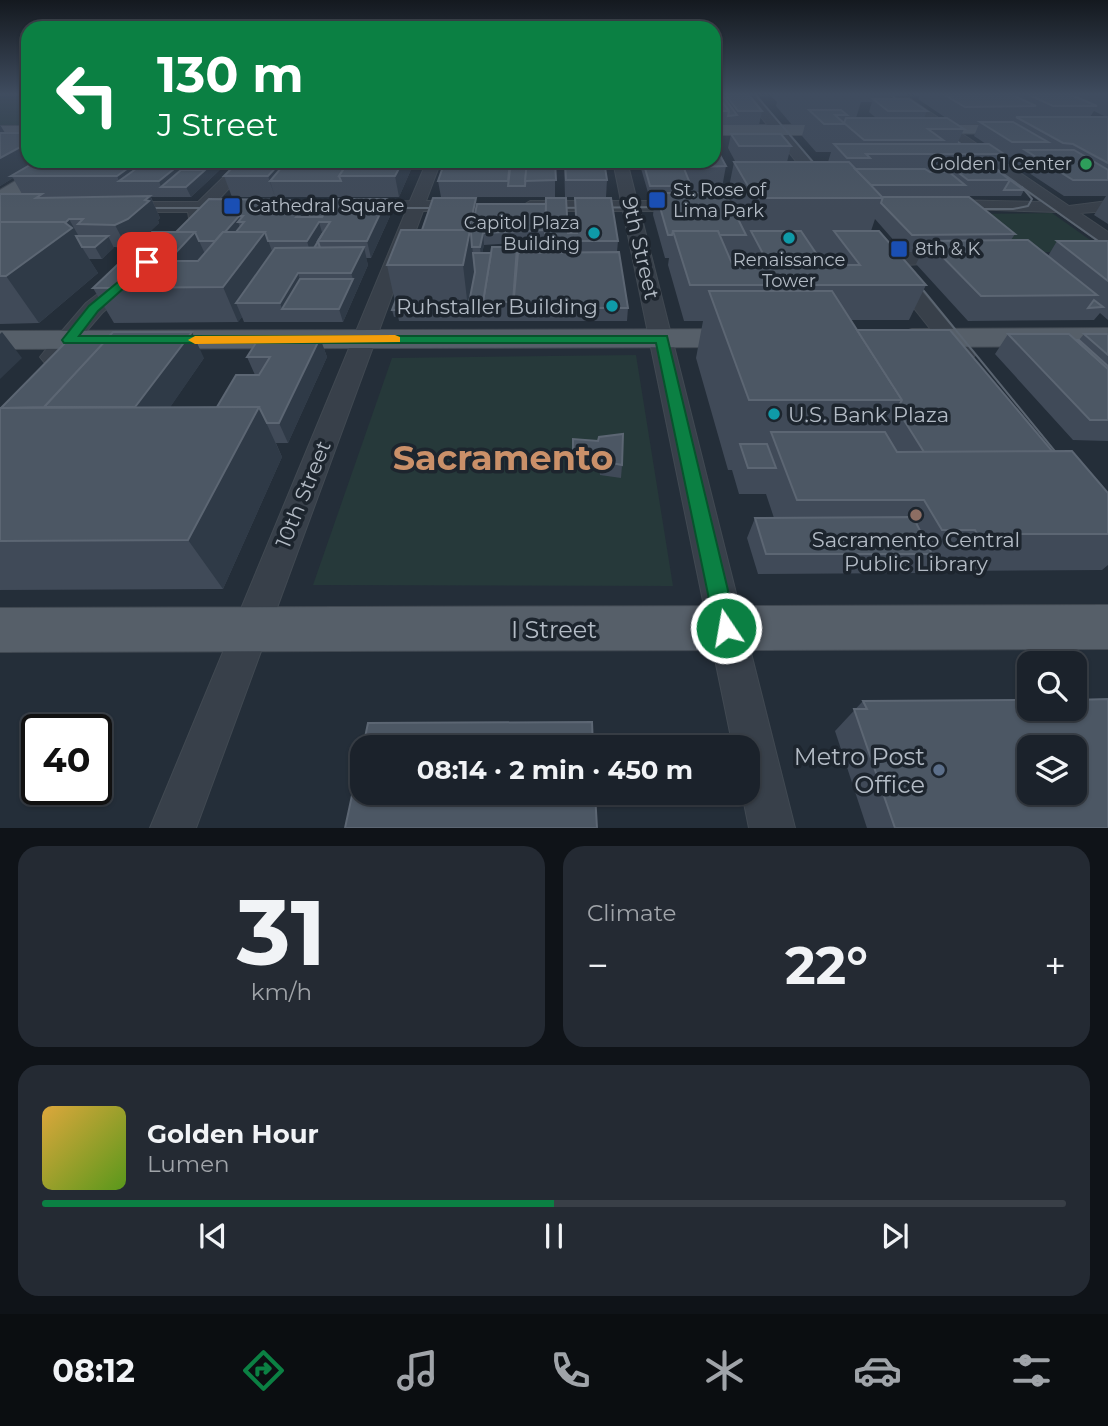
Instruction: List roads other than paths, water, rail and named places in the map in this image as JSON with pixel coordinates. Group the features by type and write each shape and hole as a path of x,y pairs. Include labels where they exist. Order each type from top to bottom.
{"main road":[{"path":"0,199 51,168"},
{"path":"891,338 1108,337"},
{"path":"0,340 766,338"},
{"name":"I Street","path":"0,630 1108,627"}],"street":[{"path":"780,133 831,205"},
{"path":"953,133 1108,240"},
{"path":"187,223 241,168"},
{"name":"10th Street","path":"173,828 431,168"},
{"name":"9th Street","path":"622,168 772,828"},
{"path":"924,205 1053,208"},
{"path":"105,207 486,206"},
{"path":"512,206 701,206"},
{"path":"1076,208 1108,206"},
{"path":"0,207 22,207"},
{"path":"871,243 978,374"},
{"path":"885,260 974,258"},
{"path":"36,374 69,340 94,308 142,267"}],"tram line":[{"path":"788,133 825,176"},
{"path":"945,133 1022,187"},
{"path":"964,209 1013,209 1028,206 1032,199 1022,187"},
{"path":"1022,187 1108,248"},
{"path":"547,208 673,207"},
{"path":"138,208 218,208"},
{"path":"274,208 327,208"},
{"path":"369,208 449,208"},
{"path":"910,274 1067,466"}],"place":[{"name":"Golden 1 Center","path":"1086,164"},
{"name":"St. Rose of Lima Park","path":"657,200"},
{"name":"Cathedral Square","path":"232,206"},
{"name":"Capitol Plaza Building","path":"594,233"},
{"name":"Renaissance Tower","path":"789,238"},
{"name":"8th & K","path":"899,249"},
{"name":"Ruhstaller Building","path":"612,306"},
{"name":"U.S. Bank Plaza","path":"774,414"},
{"name":"Sacramento Central Public Library","path":"916,515"},
{"name":"Metro Post Office","path":"939,770"}],"district":[{"name":"Sacramento","path":"503,457"}]}
